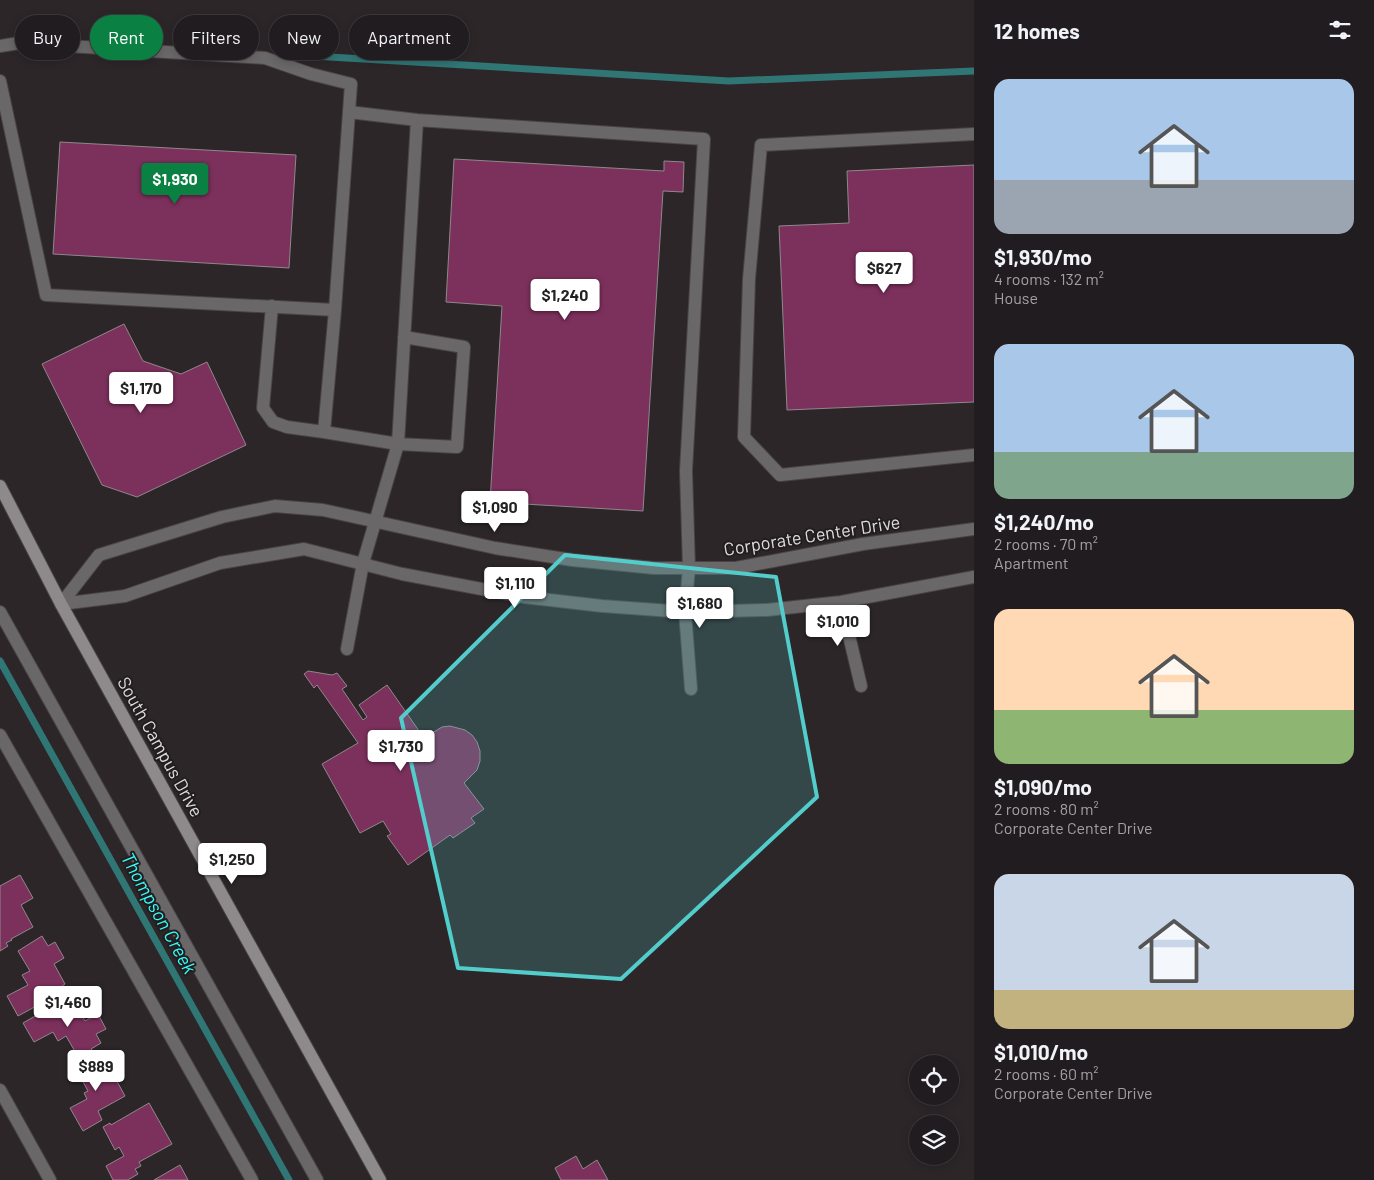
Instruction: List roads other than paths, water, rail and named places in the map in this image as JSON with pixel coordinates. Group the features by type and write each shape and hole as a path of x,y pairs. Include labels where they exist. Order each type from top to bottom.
{"street":[{"path":"0,46 19,44 265,58 311,74 350,84 335,310 324,432"},
{"path":"0,81 46,295 335,310"},
{"path":"349,112 417,120 704,139 686,471 689,568 685,612 691,689"},
{"path":"347,649 363,563 398,444 417,120"},
{"path":"974,134 761,145 750,279 744,438 780,475 974,455"},
{"path":"272,306 264,408 273,422 287,427 398,444 457,447 464,347 404,338"},
{"name":"South Campus Drive","path":"0,486 61,604 380,1180"},
{"name":"Corporate Center Drive","path":"61,604 99,555 222,517 275,506 324,510 376,520 495,548 572,560 654,568 736,568 863,544 974,529"},
{"path":"61,604 125,596 220,563 304,549 402,574 524,597 602,606 685,612 767,610 841,602 974,577"},
{"path":"841,602 861,686"},
{"path":"0,612 317,1180"},
{"path":"0,735 252,1180"},
{"path":"0,1090 50,1180"}],"waterway":[{"path":"339,58 729,81 974,71"},
{"name":"Thompson Creek","path":"0,661 289,1180"}]}
